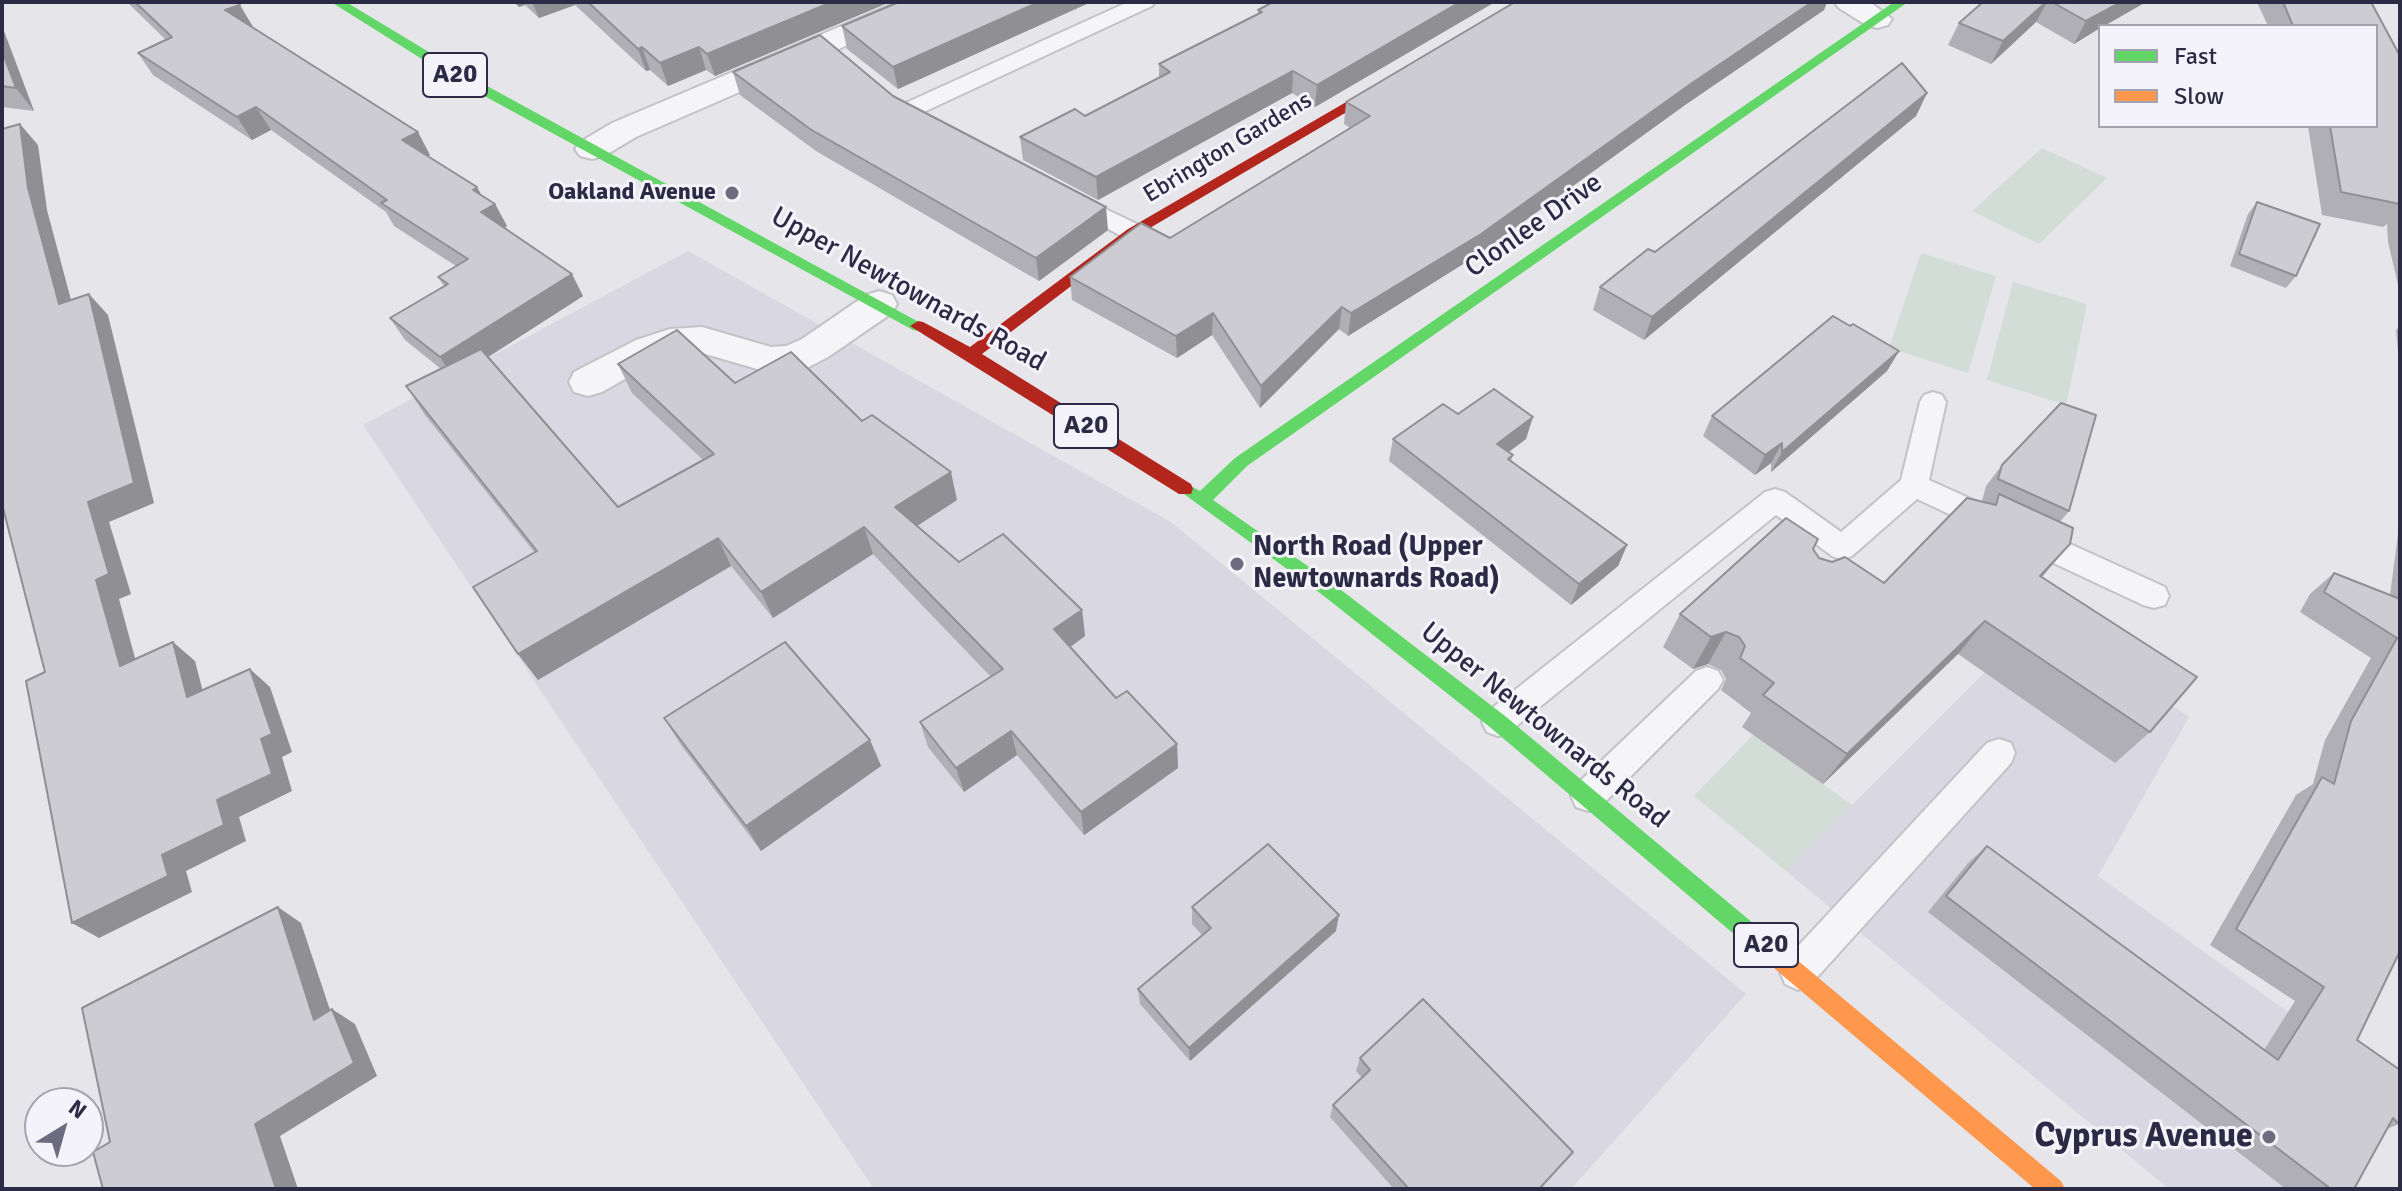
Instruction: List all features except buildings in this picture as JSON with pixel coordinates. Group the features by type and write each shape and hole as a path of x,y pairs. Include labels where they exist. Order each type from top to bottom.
{"main road":[{"name":"Upper Newtownards Road","path":"337,2 462,78 971,354 1202,500 1326,588 1498,722 2053,1189"},
{"name":"Clonlee Drive","path":"1202,500 1241,462 1902,2"},
{"name":"Ebrington Gardens","path":"971,354 1133,232 1414,65"}],"street":[{"path":"1849,2 1877,19"},
{"path":"592,149 624,130 836,54 919,3"},
{"path":"588,382 649,349 670,342 702,340 771,360 791,359 815,348 879,304"}],"lane":[{"path":"933,125 901,106 1145,2"},
{"path":"1053,189 1133,232"},
{"path":"1821,570 1914,485 1933,402"},
{"path":"1914,485 2154,596"},
{"path":"1498,722 1775,500 1842,548"},
{"path":"1588,796 1707,680"},
{"path":"1798,972 1999,753"}],"shaded area":[{"path":"2042,148 2107,178 2039,244 1972,211"},
{"path":"688,251 1171,522 1746,994 1571,1189 874,1189 363,425"},
{"path":"1921,253 1996,276 1968,373 1889,348"},
{"path":"2013,282 2087,304 2066,405 1987,380"},
{"path":"2040,617 2189,717 2098,876 2400,1092 2400,1100 2355,1189 2169,1189 1786,871"},
{"path":"1754,734 1852,805 1786,871 1694,796"}],"traffic: fast":[{"path":"337,2 462,78 918,326"},
{"path":"1202,500 1241,462 1902,2"},
{"path":"1185,489 1326,588 1498,722 1782,961"}],"traffic: slow":[{"path":"1782,961 2053,1189"}],"traffic: jam":[{"path":"971,354 1133,232 1396,77"},
{"path":"918,326 971,354 1185,489"}],"place":[{"name":"Oakland Avenue","path":"732,193"},
{"name":"North Road (Upper Newtownards Road)","path":"1237,564"},
{"name":"Cyprus Avenue","path":"2269,1137"}]}
